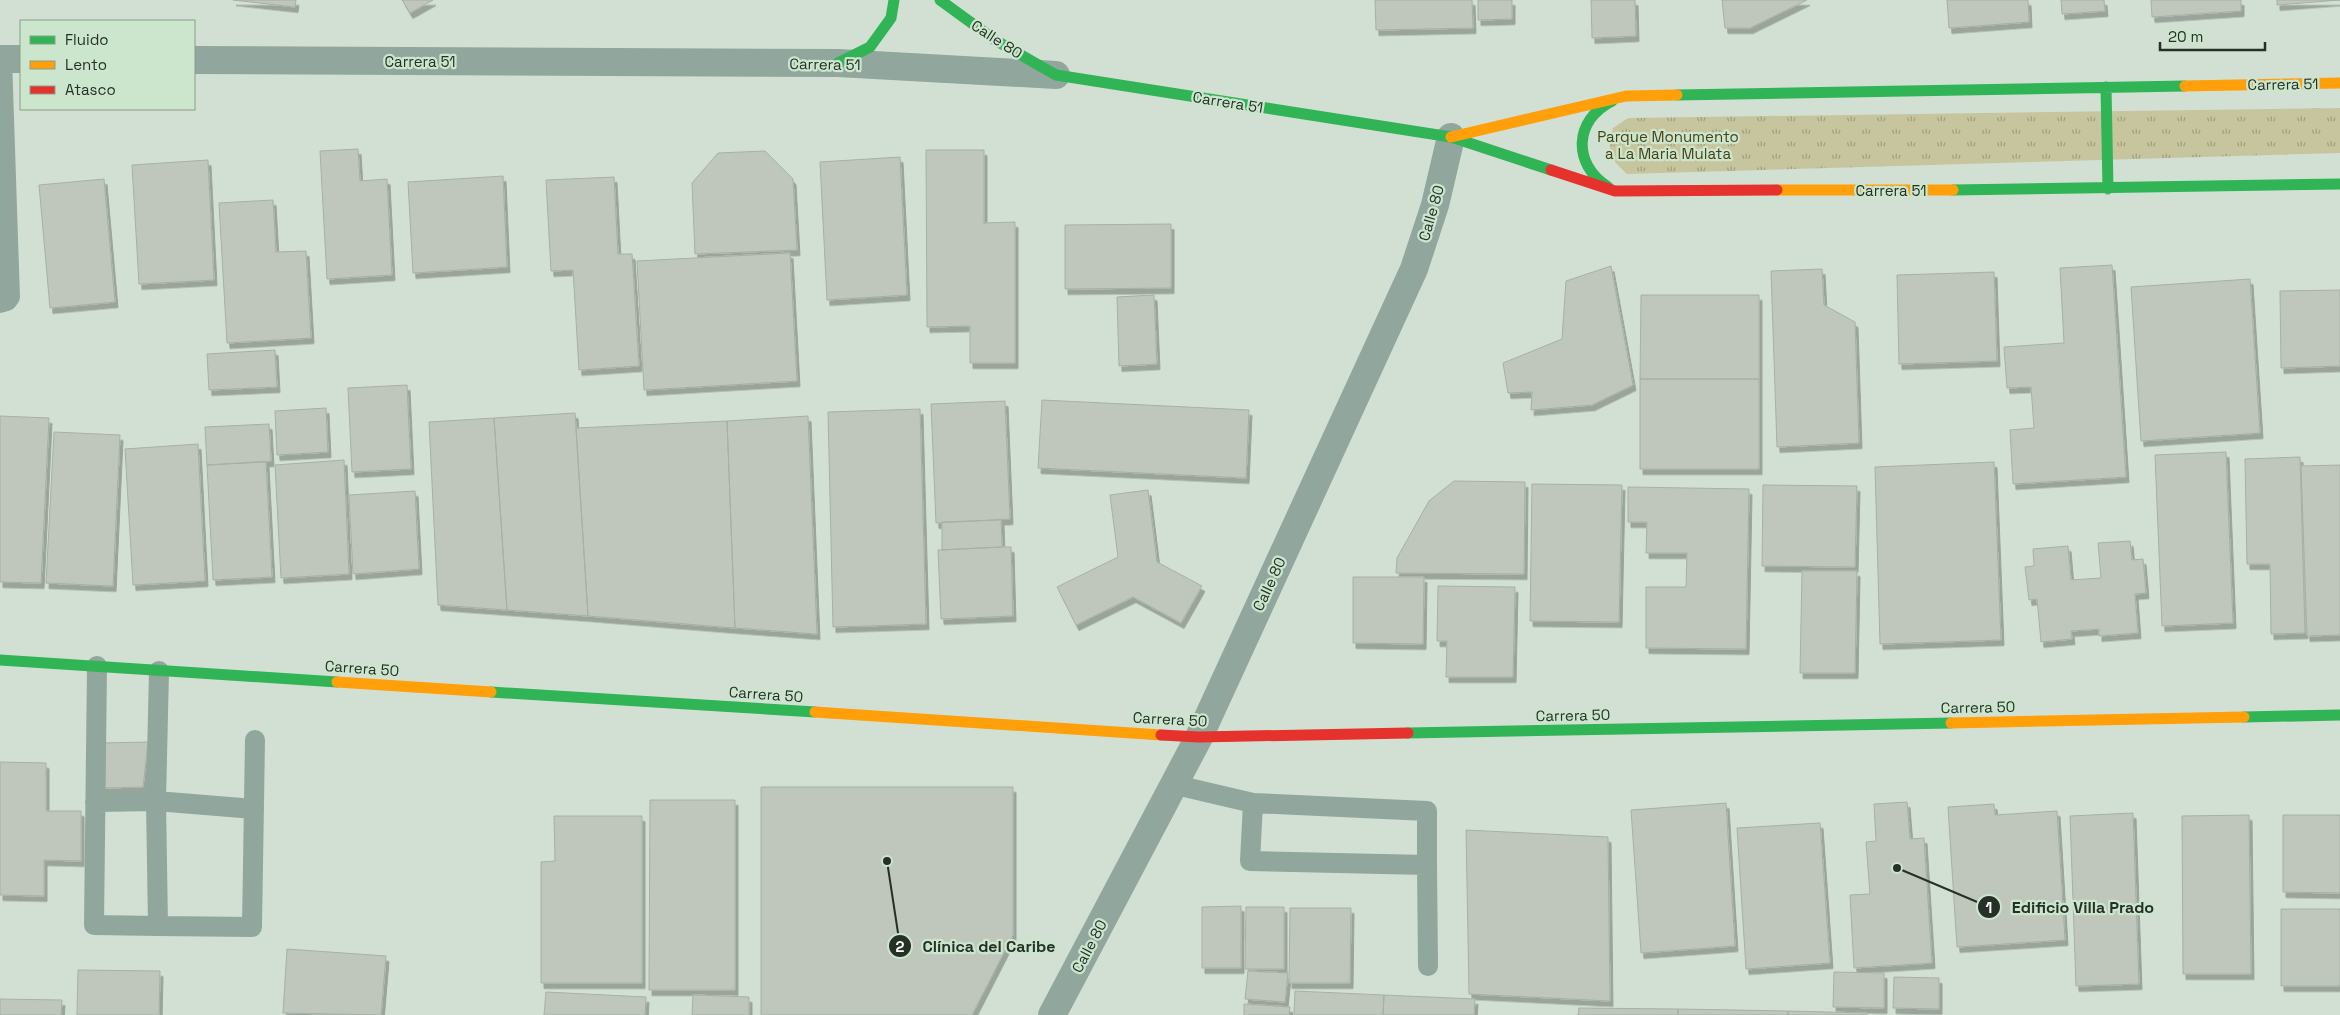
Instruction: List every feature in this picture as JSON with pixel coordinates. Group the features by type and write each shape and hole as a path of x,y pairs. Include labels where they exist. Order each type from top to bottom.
{"street":[{"path":"838,63 870,47 891,18 894,0"},
{"name":"Calle 80","path":"940,0 995,40 1056,75"},
{"name":"Carrera 51","path":"195,60 838,63 1056,75 1451,137 1615,191 2108,189 2340,184"},
{"name":"Carrera 51","path":"1451,137 1626,96 2340,83"},
{"path":"2106,87 2108,189"},
{"path":"1615,191 1596,180 1584,161 1582,140 1590,119 1605,104 1626,96"},
{"name":"Calle 80","path":"1052,1015 1176,784 1199,737 1414,269 1435,205 1451,137"},
{"name":"Carrera 50","path":"0,660 1199,737 2340,715"}],"lane":[{"path":"0,303 7,301 10,297 8,59"},
{"path":"97,666 94,925 252,927 254,740"},
{"path":"158,926 156,801 159,671"},
{"path":"1176,784 1253,803 1427,811 1428,966"},
{"path":"95,802 156,801 254,808"},
{"path":"1253,803 1250,861 1427,865"}],"green space":[{"name":"Parque Monumento a La Maria Mulata","path":"2340,108 2340,153 1627,174 1616,163 1610,149 1613,128 1628,118"}],"building":[{"path":"233,0 296,0 295,7"},
{"path":"402,0 433,0 410,13"},
{"path":"1375,0 1472,0 1473,28 1376,30"},
{"path":"1478,0 1512,0 1512,19 1478,20"},
{"path":"1591,0 1635,0 1636,36 1592,38"},
{"path":"1722,0 1807,0 1750,28 1725,28"},
{"path":"1947,0 2028,0 2029,22 1949,28"},
{"path":"2061,0 2104,0 2105,11 2062,14"},
{"path":"2151,0 2241,0 2241,11 2152,17"},
{"path":"2277,0 2340,0 2277,5"},
{"path":"358,149 360,181 387,179 392,275 327,279 320,151"},
{"path":"926,150 984,150 984,223 1015,222 1015,363 970,363 970,326 927,327"},
{"path":"765,151 793,179 797,250 695,254 692,183 718,153"},
{"path":"900,157 907,295 827,300 820,162"},
{"path":"208,160 214,280 139,284 132,165"},
{"path":"503,176 507,267 413,273 408,182"},
{"path":"614,177 618,254 632,254 639,366 579,370 573,270 551,271 546,180"},
{"path":"104,179 115,302 50,308 39,185"},
{"path":"273,200 276,252 306,251 311,338 227,343 219,203"},
{"path":"1171,224 1171,288 1065,289 1065,225"},
{"path":"790,253 797,381 644,390 637,261"},
{"path":"2112,265 2126,477 2013,484 2010,430 2034,428 2031,387 2007,388 2004,347 2064,343 2060,268"},
{"path":"1611,266 1633,385 1592,405 1531,410 1532,392 1508,393 1503,363 1562,339 1566,281"},
{"path":"1822,269 1824,305 1855,322 1859,443 1777,447 1771,271"},
{"path":"1994,272 1997,361 1899,364 1897,275"},
{"path":"2250,279 2260,433 2141,441 2131,287"},
{"path":"2340,290 2340,366 2281,368 2280,291"},
{"path":"1154,295 1157,364 1119,366 1117,297"},
{"path":"1641,295 1759,295 1759,379 1640,379"},
{"path":"275,350 277,387 209,390 207,354"},
{"path":"1640,379 1759,379 1759,469 1640,469"},
{"path":"407,385 411,469 352,472 348,388"},
{"path":"1042,400 1249,410 1246,478 1038,468"},
{"path":"1005,401 1010,519 936,523 931,404"},
{"path":"326,408 328,452 277,455 275,411"},
{"path":"920,409 926,624 833,627 828,412"},
{"path":"575,413 588,616 507,610 494,418"},
{"path":"0,416 49,418 41,583 0,582"},
{"path":"808,416 817,634 735,628 727,421"},
{"path":"494,418 507,610 438,605 429,422"},
{"path":"727,421 735,628 588,616 576,428"},
{"path":"269,424 271,461 207,465 205,427"},
{"path":"54,432 120,435 113,586 46,583"},
{"path":"198,444 205,581 133,585 125,449"},
{"path":"2226,452 2233,623 2162,626 2155,455"},
{"path":"2300,457 2305,633 2271,634 2270,564 2247,564 2245,459"},
{"path":"344,460 349,574 281,578 275,465"},
{"path":"266,462 272,577 213,580 207,465"},
{"path":"1994,462 2001,640 1880,644 1875,467"},
{"path":"2340,465 2340,635 2307,636 2301,466"},
{"path":"1454,481 1525,482 1524,574 1396,573 1397,558 1429,501"},
{"path":"1532,484 1622,485 1619,622 1530,621"},
{"path":"1763,485 1857,486 1855,567 1762,566"},
{"path":"1628,487 1749,489 1746,649 1646,648 1646,587 1686,587 1687,553 1646,553 1647,522 1628,522"},
{"path":"1148,490 1157,562 1202,586 1181,623 1133,597 1076,625 1057,587 1118,557 1110,495"},
{"path":"415,491 419,569 353,574 349,495"},
{"path":"1001,520 1002,547 942,550 942,522"},
{"path":"2130,541 2132,560 2143,559 2146,593 2135,594 2138,633 2099,636 2099,629 2071,631 2072,639 2041,642 2037,599 2029,600 2025,567 2034,566 2033,549 2068,546 2071,580 2101,578 2098,543"},
{"path":"1011,547 1013,616 941,619 938,550"},
{"path":"1802,571 1857,571 1855,673 1800,673"},
{"path":"1353,577 1424,577 1423,644 1353,643"},
{"path":"1438,586 1515,587 1513,677 1446,677 1447,641 1437,641"},
{"path":"148,742 143,787 102,788 102,743"},
{"path":"0,762 46,763 46,811 81,811 81,861 44,860 44,896 0,895"},
{"path":"761,787 1013,787 1013,935 972,1015 761,1015"},
{"path":"650,800 735,800 735,990 649,990"},
{"path":"1907,802 1910,839 1924,838 1932,963 1854,968 1850,895 1870,894 1866,842 1876,841 1874,804"},
{"path":"1726,803 1735,946 1641,953 1631,810"},
{"path":"1994,804 1995,815 2057,811 2065,940 1957,947 1948,807"},
{"path":"2133,813 2139,984 2076,986 2070,816"},
{"path":"2249,815 2251,974 2183,974 2182,816"},
{"path":"2283,815 2340,815 2340,893 2283,892"},
{"path":"554,816 642,816 642,983 541,983 541,862 555,861"},
{"path":"1820,823 1830,963 1746,969 1737,828"},
{"path":"1466,830 1608,837 1610,1001 1469,994"},
{"path":"1241,906 1241,968 1202,968 1202,907"},
{"path":"1246,907 1284,907 1284,969 1245,969"},
{"path":"1290,908 1351,908 1350,983 1289,983"},
{"path":"2281,909 2340,909 2340,986 2281,986"},
{"path":"287,949 386,956 381,1015 283,1013"},
{"path":"78,970 160,971 159,1015 77,1015"},
{"path":"1248,971 1288,973 1285,1002 1245,999"},
{"path":"1834,972 1884,973 1884,1008 1833,1007"},
{"path":"1894,977 1939,978 1939,1009 1893,1008"},
{"path":"1295,991 1384,995 1383,1015 1294,1015"},
{"path":"546,992 646,997 645,1015 544,1015"},
{"path":"693,995 749,997 749,1015 692,1015"},
{"path":"1384,995 1475,999 1474,1015 1383,1015"},
{"path":"0,999 62,1000 61,1015 0,1015"},
{"path":"1244,1004 1290,1007 1289,1015 1244,1015"},
{"path":"1579,1008 1678,1009 1678,1015 1578,1015"},
{"path":"1678,1009 1788,1011 1788,1015 1678,1015"},
{"path":"1788,1011 1867,1013 1867,1015 1788,1015"}],"traffic: fast":[{"path":"838,63 870,47 891,18 894,0"},
{"path":"940,0 995,40 1056,75 1451,137 1551,170"},
{"path":"1677,95 2185,86"},
{"path":"2106,87 2108,189"},
{"path":"1608,187 1588,167 1583,155 1582,142 1590,119 1599,109 1612,101"},
{"path":"1953,190 2340,184"},
{"path":"0,660 337,682"},
{"path":"491,692 815,712"},
{"path":"2244,717 2340,715"},
{"path":"1408,733 1951,723"}],"traffic: slow":[{"path":"2185,86 2340,83"},
{"path":"1451,137 1626,96 1677,95"},
{"path":"1777,190 1953,190"},
{"path":"337,682 491,692"},
{"path":"815,712 1161,735"},
{"path":"1951,723 2244,717"}],"traffic: jam":[{"path":"1551,170 1615,191 1777,190"},
{"path":"1161,735 1199,737 1408,733"}],"place":[{"name":"Clínica del Caribe","path":"887,861"},
{"name":"Edificio Villa Prado","path":"1897,868"}]}
